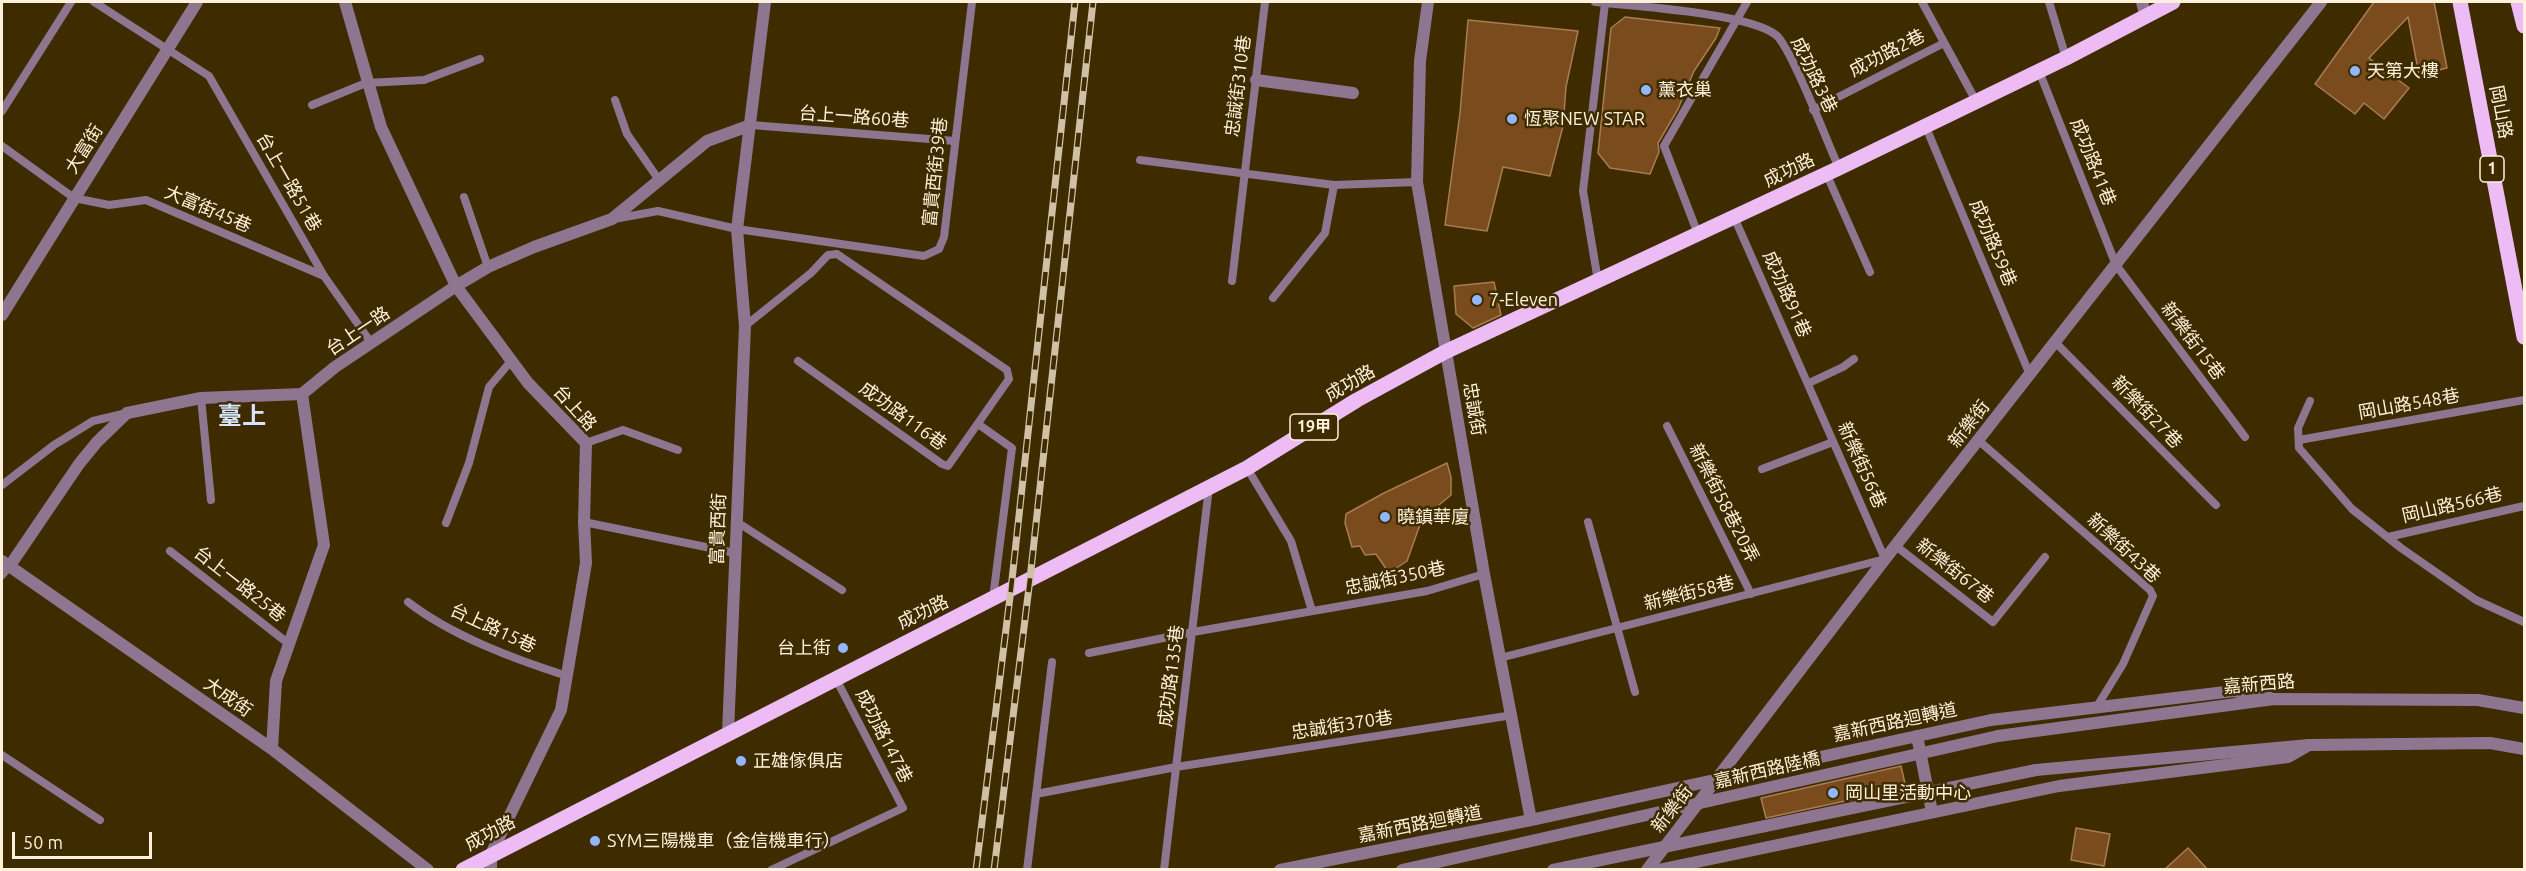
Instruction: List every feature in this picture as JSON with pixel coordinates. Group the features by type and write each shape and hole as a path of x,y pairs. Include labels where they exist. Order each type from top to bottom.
{"main road":[{"name":"成功路","path":"463,870 491,862 835,677 993,599 1247,468 1357,400 1445,352 1832,171 2066,58 2144,8 2173,2"},
{"name":"岡山路","path":"2460,2 2524,337"},
{"path":"2518,2 2524,26"}],"street":[{"name":"大富街","path":"2,315 197,2"},
{"name":"台上路","path":"345,2 366,83 381,127 456,286 528,383 586,443 584,522 586,563 561,710 491,862"},
{"name":"富貴西街","path":"728,733 745,326 737,229 765,2"},
{"name":"忠誠街","path":"1428,2 1420,61 1417,182 1484,574 1513,715 1531,820"},
{"name":"新樂街","path":"1647,870 1720,778 1885,559 2321,2"},
{"path":"1256,80 1353,93"},
{"name":"台上一路","path":"302,394 335,368 456,286 488,267 534,247 612,219 707,141 751,126"},
{"path":"4,568 79,464 97,442 127,413 201,398 302,394 324,545 276,681 272,749"},
{"name":"大成街","path":"4,568 272,749 428,870"},
{"name":"嘉新西路迴轉道","path":"1280,870 1531,820 1990,720 2235,691 2274,699"},
{"name":"嘉新西路","path":"1998,736 2274,699 2478,700 2524,708"},
{"path":"1917,736 1932,812"},
{"name":"嘉新西路陸橋","path":"1402,870 1998,736"},
{"path":"1553,870 2036,770 2309,745 2490,743 2524,750"},
{"path":"1658,870 2059,786 2288,757 2309,745"}],"lane":[{"path":"2,111 71,2"},
{"name":"台上一路51巷","path":"94,2 209,76 324,276 372,344"},
{"name":"富貴西街39巷","path":"612,219 658,211 737,229 924,256 939,249 944,237 972,2"},
{"name":"忠誠街310巷","path":"1232,281 1265,2"},
{"path":"1598,280 1583,191 1600,2"},
{"name":"成功路3巷","path":"1600,2 1737,19 1776,35 1791,59 1813,110 1832,171 1870,272"},
{"path":"1698,234 1664,146 1747,2"},
{"path":"1922,2 1976,101"},
{"path":"2049,2 2066,58"},
{"name":"成功路2巷","path":"1813,110 1944,43"},
{"path":"312,105 366,83 424,81 480,59"},
{"name":"成功路41巷","path":"2039,71 2116,265"},
{"path":"615,100 627,134 658,180"},
{"name":"成功路59巷","path":"1925,125 2030,375"},
{"name":"台上一路60巷","path":"751,126 955,141"},
{"path":"2,146 74,198"},
{"path":"1140,160 1334,185 1417,182"},
{"path":"1273,298 1325,233 1334,185"},
{"path":"464,196 488,267"},
{"name":"大富街45巷","path":"74,198 109,205 146,200 324,276"},
{"name":"成功路91巷","path":"1734,217 1809,383"},
{"path":"745,326 811,273 828,255 837,254 1007,370 1009,379 978,424 1012,448 993,599"},
{"name":"新樂街15巷","path":"2116,265 2245,437"},
{"name":"新樂街27巷","path":"2055,342 2216,505"},
{"path":"1809,383 1843,367 1854,358"},
{"path":"446,523 469,463 489,387 511,361"},
{"name":"成功路116巷","path":"798,361 942,464 948,466 978,424"},
{"name":"新樂街56巷","path":"1809,383 1885,559"},
{"path":"201,398 211,500"},
{"name":"岡山路548巷","path":"2299,440 2524,400"},
{"path":"2310,401 2298,428 2299,448 2352,509 2476,600 2524,622"},
{"path":"2,485 54,445 93,421 127,413"},
{"name":"新樂街58巷20弄","path":"1667,426 1751,594"},
{"path":"586,443 623,430 678,450"},
{"name":"新樂街43巷","path":"1978,440 2150,590 2153,596 2123,664 2096,708"},
{"path":"1762,469 1833,442"},
{"path":"1247,468 1291,541 1312,611"},
{"name":"成功路135巷","path":"1164,870 1209,487"},
{"name":"岡山路566巷","path":"2388,537 2524,506"},
{"path":"584,522 735,554"},
{"path":"736,522 842,590"},
{"path":"1588,522 1635,692"},
{"name":"新樂街67巷","path":"1896,546 1993,622 2045,556"},
{"name":"台上一路25巷","path":"170,551 289,644"},
{"name":"新樂街58巷","path":"1500,658 1885,559"},
{"name":"忠誠街350巷","path":"1089,652 1427,591 1484,574"},
{"name":"台上路15巷","path":"408,602 449,627 519,661 567,676"},
{"path":"1027,870 1052,662"},
{"name":"成功路147巷","path":"771,870 903,808 835,677"},
{"name":"忠誠街370巷","path":"1036,794 1176,767 1513,715"},
{"path":"2,755 100,820"}],"building":[{"path":"2374,2 2434,2 2447,68 2419,75 2408,17 2369,58 2409,88 2384,119 2364,103 2355,114 2315,84"},
{"name":"薰衣巢","path":"1625,17 1720,28 1694,71 1678,109 1658,143 1659,152 1650,174 1610,168 1598,153 1611,28"},
{"name":"恆聚NEW STAR","path":"1468,20 1578,31 1566,87 1563,126 1550,176 1503,167 1487,231 1445,225 1460,113"},
{"name":"7-Eleven","path":"1494,282 1501,315 1473,328 1456,314 1454,286"},
{"name":"曉鎮華廈","path":"1447,463 1451,477 1451,495 1422,519 1407,561 1389,573 1376,554 1365,555 1360,546 1352,547 1345,523 1346,514"},
{"path":"1901,766 1906,788 1766,818 1761,798"},
{"path":"2076,828 2110,834 2104,866 2071,860"},
{"path":"2188,848 2208,870 2164,870"}],"railway":[{"path":"976,870 1011,589 1075,2"},
{"path":"994,870 1030,579 1093,2"}],"place":[{"name":"天第大樓","path":"2355,71"},
{"name":"薰衣巢","path":"1646,90"},
{"name":"恆聚NEW STAR","path":"1512,119"},
{"name":"7-Eleven","path":"1477,300"},
{"name":"曉鎮華廈","path":"1385,517"},
{"name":"台上街","path":"843,648"},
{"name":"正雄傢俱店","path":"741,761"},
{"name":"岡山里活動中心","path":"1833,793"},
{"name":"SYM三陽機車（金信機車行）","path":"595,841"}],"district":[{"name":"臺上","path":"242,416"}]}
